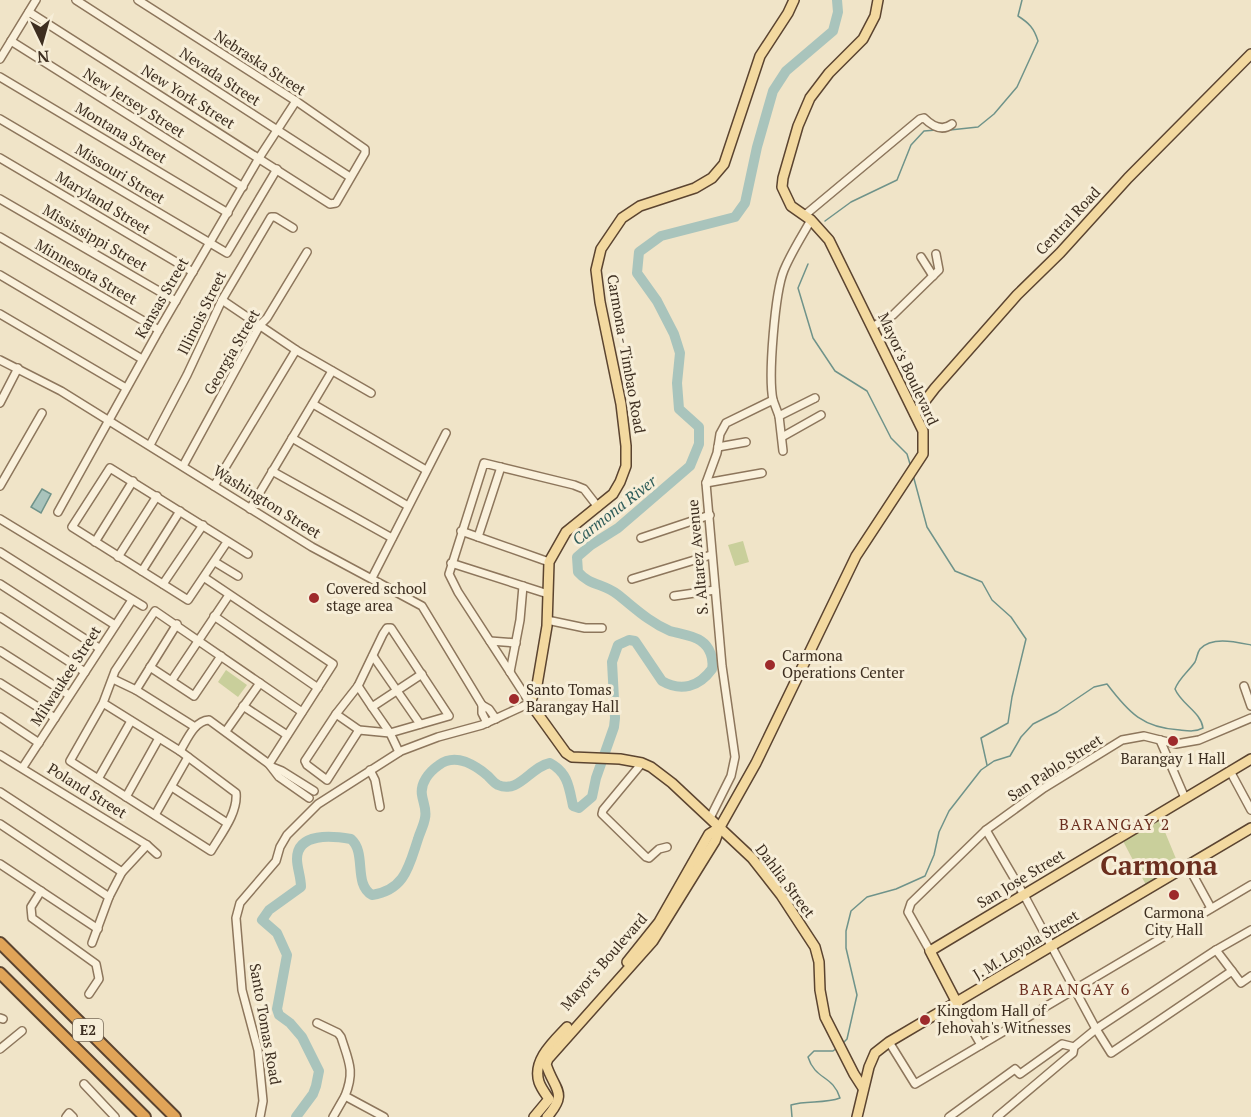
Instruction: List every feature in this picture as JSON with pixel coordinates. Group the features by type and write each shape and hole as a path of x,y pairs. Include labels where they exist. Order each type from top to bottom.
{"highway":[{"name":"E2","path":"0,944 175,1117"},
{"name":"E2","path":"0,973 145,1117"}],"main road":[{"name":"Carmona - Timbao Road","path":"530,703 537,685 547,620 549,562 566,532 613,494 626,466 621,404 600,302 596,270 601,249 622,218 640,206 695,188 712,178 724,164 760,56 794,0"},
{"name":"Mayor's Boulevard","path":"547,1117 558,1105 559,1100 558,1091 546,1064 548,1059 653,941 716,841 720,827 760,754 856,556 923,454 925,444 923,431 829,240 808,218 791,206 782,188 798,126 810,98 822,81 858,45 875,16 878,0"},
{"name":"Central Road","path":"915,414 1017,295 1060,253 1128,178 1251,54"},
{"name":"Dahlia Street","path":"530,703 566,753 572,757 604,757 642,763 672,783 752,858 781,895 815,947 819,962 823,1008 845,1057 863,1088"},
{"name":"San Jose Street","path":"930,951 1251,759"},
{"name":"Mayor's Boulevard","path":"534,1117 549,1099 538,1076 540,1063 549,1047 648,937 709,834 720,827"},
{"name":"J. M. Loyola Street","path":"857,1117 863,1088 875,1053 889,1042 1251,828"},
{"path":"930,951 957,1003"}],"street":[{"path":"0,59 36,0"},
{"name":"Nevada Street","path":"76,0 350,177"},
{"name":"Nebraska Street","path":"138,0 296,101 365,151 350,177"},
{"name":"New York Street","path":"29,12 330,204 333,204 350,177"},
{"name":"New Jersey Street","path":"11,41 243,187"},
{"name":"Montana Street","path":"0,77 228,213"},
{"name":"Kansas Street","path":"58,512 142,359 259,158 296,101"},
{"path":"783,451 779,416 770,388 776,312 783,271 808,218 920,119 924,118 932,126 948,127 952,124"},
{"name":"Missouri Street","path":"0,119 227,253 277,170"},
{"name":"Maryland Street","path":"0,158 193,272"},
{"name":"Mississippi Street","path":"0,199 176,301"},
{"name":"Illinois Street","path":"150,446 222,300 272,217 293,228"},
{"name":"Minnesota Street","path":"0,237 159,330"},
{"name":"Georgia Street","path":"183,466 260,325 307,252"},
{"path":"872,327 892,315 939,270 936,254"},
{"path":"921,257 933,276"},
{"path":"0,275 142,359"},
{"path":"222,300 296,350 371,393"},
{"path":"0,314 126,388"},
{"path":"214,486 296,350"},
{"name":"Washington Street","path":"0,360 61,391 312,547 422,606 482,705 489,709 496,719"},
{"path":"0,404 18,368"},
{"path":"250,509 332,371"},
{"path":"779,416 815,398"},
{"name":"S. Altarez Avenue","path":"710,818 731,776 735,757 722,666 706,483 720,434 726,423 772,400"},
{"path":"313,404 426,470"},
{"path":"0,486 42,413"},
{"path":"782,437 821,416"},
{"path":"372,578 446,433"},
{"path":"292,438 408,506"},
{"path":"718,447 746,442"},
{"path":"530,703 449,574 484,463 574,484 584,489 598,507"},
{"path":"478,537 501,467"},
{"path":"227,542 205,578 188,600 72,527 110,468 248,554"},
{"path":"272,471 392,538"},
{"path":"706,483 762,473"},
{"path":"95,542 133,481"},
{"path":"118,557 157,496"},
{"path":"142,571 180,510"},
{"path":"641,538 710,516"},
{"path":"0,519 143,606"},
{"path":"163,584 203,525"},
{"path":"461,531 549,562"},
{"path":"0,552 115,625"},
{"path":"632,579 711,555"},
{"path":"215,562 237,576"},
{"path":"451,563 548,594"},
{"path":"205,578 333,664 287,735 271,766"},
{"path":"0,584 99,648"},
{"path":"510,672 523,586"},
{"path":"674,596 715,590"},
{"path":"172,680 229,595"},
{"name":"Milwaukee Street","path":"23,767 132,600"},
{"path":"103,703 180,751 236,793 237,801 211,851 70,761 103,703 115,671 155,611 199,639 302,712"},
{"path":"214,616 318,688"},
{"path":"0,617 85,672"},
{"path":"547,620 585,628 602,628"},
{"path":"136,690 177,624"},
{"path":"336,714 359,730 390,733 449,716 391,628 387,628 358,686 336,714 305,761 307,765 327,780 359,730"},
{"path":"490,641 516,643"},
{"path":"0,651 69,695"},
{"path":"150,667 194,696 221,656"},
{"path":"373,656 420,724"},
{"path":"372,706 422,674"},
{"path":"113,679 136,690 195,728"},
{"path":"0,683 55,718"},
{"path":"226,731 260,683"},
{"path":"358,686 390,733 399,752"},
{"path":"1244,686 1251,706"},
{"name":"Santo Tomas Road","path":"260,1117 263,1101 258,1050 242,990 236,918 240,903 276,861 280,847 287,836 321,802 399,752 438,737 487,723 530,703"},
{"name":"Washington Street","path":"482,705 482,713 487,723"},
{"path":"243,706 287,735"},
{"path":"0,717 39,743"},
{"name":"San Pablo Street","path":"930,951 908,912 911,903 986,830 1044,788 1122,740 1144,736 1176,744 1199,740 1251,718"},
{"path":"180,751 195,728 203,720 209,720 271,766 279,777 300,787 321,802"},
{"path":"98,779 131,721"},
{"path":"126,796 159,738"},
{"path":"1160,740 1185,798"},
{"name":"Poland Street","path":"0,755 147,845 157,854"},
{"path":"155,815 188,757"},
{"path":"642,763 602,813 646,857 649,858 659,849 667,847"},
{"path":"369,770 375,780 380,807"},
{"path":"1230,771 1251,810"},
{"path":"172,787 227,823"},
{"path":"0,792 122,872"},
{"path":"0,824 109,897"},
{"path":"986,830 1111,1053 1232,971"},
{"path":"92,943 109,897 122,872 147,845"},
{"path":"0,864 98,929"},
{"path":"1188,866 1211,908"},
{"path":"889,1042 915,1084 1251,885"},
{"path":"41,891 31,907 32,918 96,964 99,979 89,994"},
{"path":"997,1117 1073,1053 1074,1047 1096,1029 1216,950 1251,930"},
{"path":"1216,950 1241,983 1251,976"},
{"path":"957,1003 981,1045"},
{"path":"317,1023 338,1033 341,1037 351,1075 345,1096 333,1117"},
{"path":"0,1049 3,1042 21,1031"},
{"path":"949,1117 1015,1069 1020,1074 1062,1044 1074,1047"},
{"path":"84,1084 115,1117"},
{"path":"345,1096 384,1117"}],"green space":[{"path":"743,541 749,562 735,566 728,545"},
{"path":"226,670 247,685 238,697 218,682"},
{"path":"1160,820 1179,866 1146,885 1123,841"}],"water":[{"path":"42,489 51,494 41,513 31,507"}],"waterway":[{"name":"Carmona River","path":"296,1117 313,1094 319,1071 302,1037 290,1023 279,1015 277,1009 287,955 277,933 262,920 269,910 301,887 297,859 303,844 309,840 326,837 351,839 356,845 361,876 366,890 372,895 383,892 399,882 408,867 425,818 422,786 429,774 439,765 451,760 471,764 497,784 505,787 518,783 536,769 550,763 561,771 569,787 573,806 579,808 592,797 596,778 614,727 612,662 618,645 629,640 635,641 662,681 676,686 695,684 712,669 711,654 707,646 694,637 662,627 612,591 587,580 578,572 577,557 618,528 690,466 699,444 699,427 679,409 677,383 680,353 674,334 657,301 637,273 639,252 661,236 735,217 745,203 757,147 773,91 786,71 833,31 838,12 837,0"},
{"path":"950,130 978,127 994,114 1017,87 1038,41 1031,26 1018,16 1022,0"},
{"path":"825,221 851,202 897,180 911,145 924,131 936,130"},
{"path":"808,264 798,288 813,338 835,371 867,391 891,438 907,454 910,464"},
{"path":"913,475 927,527 955,571 982,582 992,600 1011,617 1026,639 1008,723 981,738 987,765"},
{"path":"843,1043 847,1039 857,995 846,948 846,931 851,911 867,897 896,889 925,876 934,855 939,832 949,811 981,770 994,761 1010,756 1021,737 1033,724 1057,712 1094,687 1107,684 1130,711 1146,722 1167,729 1195,731 1203,728 1199,717 1175,689 1181,678 1195,662 1200,649 1211,642 1224,641 1251,645"},
{"path":"792,1117 791,1105 840,1098 833,1085 815,1070 808,1057 814,1051 833,1051 837,1048"}],"place":[{"name":"Covered school stage area","path":"314,598"},
{"name":"Carmona Operations Center","path":"770,665"},
{"name":"Santo Tomas Barangay Hall","path":"514,699"},
{"name":"Barangay 1 Hall","path":"1173,741"},
{"name":"Carmona City Hall","path":"1174,895"},
{"name":"Kingdom Hall of Jehovah's Witnesses","path":"925,1020"}],"district":[{"name":"BARANGAY 2","path":"1115,824"},
{"name":"Carmona","path":"1159,866"},
{"name":"BARANGAY 6","path":"1075,989"}]}
